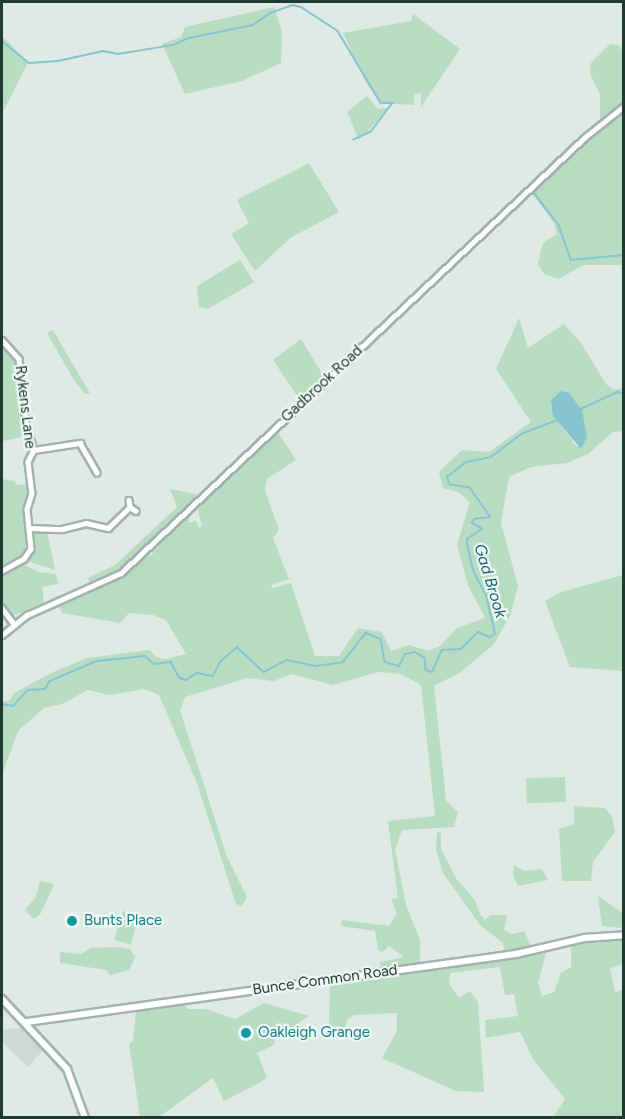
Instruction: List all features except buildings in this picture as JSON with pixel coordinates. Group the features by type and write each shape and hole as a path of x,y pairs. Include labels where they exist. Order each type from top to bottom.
{"street":[{"name":"Gadbrook Road","path":"2,635 14,624 121,573 584,138 624,106"},
{"name":"Rykens Lane","path":"2,340 13,349 21,365 26,424 34,450 28,462 33,493 27,509 28,554 2,571"},
{"path":"34,450 80,443 97,473"},
{"path":"129,500 130,507 136,511"},
{"path":"29,528 62,529 86,523 108,528 130,507"},
{"path":"2,608 14,624"},
{"name":"Bunce Common Road","path":"26,1022 516,954 593,937 624,935"},
{"path":"2,999 26,1022 67,1069 86,1118"}],"shaded area":[{"path":"26,1027 24,1033 31,1034 45,1048 28,1067 2,1042 2,1030"}],"green space":[{"path":"274,7 282,31 281,63 242,81 185,94 162,44 181,37 185,27"},
{"path":"413,14 460,49 421,107 421,93 414,95 414,105 381,103 366,83 343,33 411,21"},
{"path":"3,37 28,62 4,110 2,109"},
{"path":"610,44 619,45 623,53 623,102 600,119 600,94 591,76 590,64"},
{"path":"367,96 378,109 390,108 359,140 347,112"},
{"path":"623,109 623,265 584,265 558,279 544,274 538,264 541,250 544,242 557,234 554,223 531,192"},
{"path":"309,163 339,212 290,238 255,271 231,234 249,223 237,200"},
{"path":"240,260 254,282 208,309 199,307 197,286"},
{"path":"519,318 528,348 564,324 581,343 606,384 614,390 623,388 623,431 613,432 588,454 567,463 531,467 509,477 501,523 518,586 510,616 494,644 461,672 434,686 446,800 458,812 454,827 402,830 395,849 406,905 420,940 420,962 381,969 380,962 404,957 386,944 389,947 382,952 378,950 375,931 341,926 342,920 389,926 397,914 391,899 398,898 388,821 435,816 421,685 401,674 378,672 333,685 291,674 274,681 247,678 185,697 180,710 227,857 247,897 242,906 236,904 197,783 159,695 144,689 109,695 88,690 62,704 44,708 18,731 2,775 2,701 9,701 14,693 51,673 87,658 150,650 156,657 166,659 186,654 166,620 153,615 129,613 120,623 62,613 59,606 122,577 144,557 151,555 188,515 189,523 196,521 199,528 202,526 197,507 277,431 296,460 267,479 265,490 279,530 273,538 289,579 271,585 273,588 291,583 315,656 339,656 358,628 382,632 391,651 409,645 429,651 440,646 457,628 485,618 468,585 457,545 470,502 458,492 443,488 439,472 462,450 489,452 531,422 496,369","holes":["554,395 581,414 587,437 577,447 553,416"]},
{"path":"53,330 90,393 85,394 74,380 47,333"},
{"path":"301,339 325,378 300,400 273,360"},
{"path":"3,343 19,363 26,436 3,441"},
{"path":"2,479 15,481 16,485 29,484 29,495 24,511 26,553 2,568"},
{"path":"170,489 200,495 120,570 91,585 88,578 115,565 177,507"},
{"path":"38,529 47,530 55,570 27,561 33,550 33,532"},
{"path":"21,563 39,572 56,574 58,584 42,587 44,602 13,616 2,604 2,576"},
{"path":"623,575 623,671 570,667 545,601 561,592"},
{"path":"565,777 566,802 527,803 526,778"},
{"path":"574,806 605,808 612,816 615,832 593,862 591,881 562,881 559,829 574,824"},
{"path":"437,832 441,833 441,849 457,880 475,900 480,914 485,920 490,915 507,915 504,930 512,934 524,931 531,947 504,951 503,943 480,925 443,873 436,850"},
{"path":"514,865 525,871 542,869 548,880 518,886 513,875"},
{"path":"40,881 54,884 41,913 34,919 25,910 36,897"},
{"path":"598,896 623,913 623,928 602,926"},
{"path":"123,911 139,916 130,945 114,940"},
{"path":"623,938 623,964 610,968 615,992 623,990 623,1117 553,1117 565,1099 533,1059 520,1032 486,1038 485,1020 518,1016 514,994 505,995 500,967 450,973 449,983 459,998 470,991 478,1002 484,1092 456,1091 382,1058 397,1031 397,1013 354,1015 348,1019 343,1032 329,1025 330,983 546,953 538,983 542,996 554,992 561,973 571,967 571,945"},
{"path":"91,948 130,949 135,957 129,970 110,975 106,970 60,963 60,952 81,954"},
{"path":"264,1003 309,1016 275,1039 274,1045 257,1053 267,1077 224,1101 213,1078 159,1117 140,1117 129,1044 133,1041 136,1011 185,1004 187,1009 206,1009 235,1019"}],"water":[{"path":"561,391 569,393 582,410 587,437 581,449 553,416 551,400"}],"waterway":[{"path":"2,41 29,63 58,61 103,51 118,54 173,45 189,38 253,25 270,13 293,5 301,7 338,31 381,103 393,103 371,132 354,140"},
{"path":"546,178 596,131"},
{"path":"539,184 532,190 559,225 571,260 624,255"},
{"name":"Gad Brook","path":"581,409 617,392 624,393"},
{"name":"Gad Brook","path":"2,704 13,706 28,690 45,689 50,681 97,661 145,656 154,664 171,662 180,678 186,680 197,673 213,676 220,662 237,647 264,672 287,660 316,666 343,662 366,633 381,639 385,662 399,666 405,654 415,652 425,658 426,670 432,672 442,650 461,649 478,632 490,637 495,634 487,598 473,570 467,545 467,539 482,529 472,523 474,519 490,517 470,488 450,485 447,477 466,462 491,457 521,434 557,420"}],"place":[{"name":"Bunts Place","path":"72,921"},
{"name":"Oakleigh Grange","path":"246,1033"}]}
